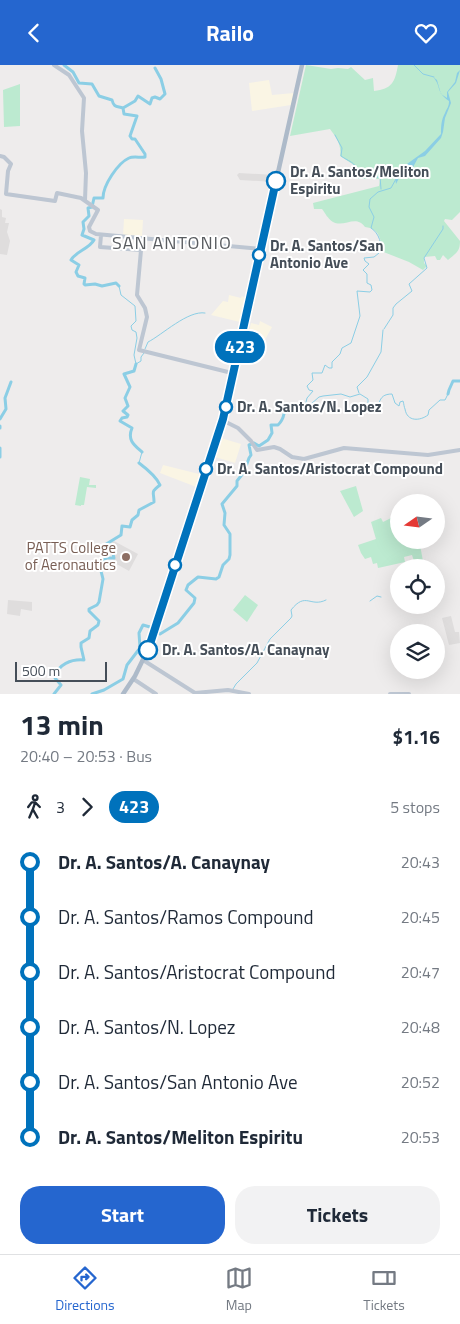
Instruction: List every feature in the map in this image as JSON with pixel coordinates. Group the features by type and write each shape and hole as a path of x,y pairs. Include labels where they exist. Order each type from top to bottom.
{"main road":[{"path":"124,694 135,680 156,632 223,420 304,65"},
{"path":"124,694 144,661"}],"street":[{"path":"54,65 69,75 84,98 82,131 86,163 85,200"},
{"path":"0,156 11,164 8,171 5,194 55,201 57,193 76,196 98,210 89,229 101,235 261,249"},
{"path":"101,235 100,247 141,250"},
{"path":"142,239 137,295 144,306 147,317 143,351 233,373"},
{"path":"223,420 235,426 256,449 274,447 292,457 304,459 344,448 428,455 460,450"},
{"path":"144,661 195,693 234,691 249,694"},
{"path":"135,680 156,694"},
{"path":"390,694 409,694"}],"shaded area":[{"path":"269,80 272,95 294,93 291,105 252,111 249,83"},
{"path":"239,173 276,175 275,182 240,180 237,175"},
{"path":"0,209 2,210 2,217 6,218 5,223 9,223 7,232 10,241 7,255 0,254"},
{"path":"124,219 143,220 142,237 123,236"},
{"path":"229,295 241,298 242,296 248,300 244,323 211,315 223,301 228,302"},
{"path":"260,321 272,327 261,347 255,344 257,333 249,331 251,323 259,325"},
{"path":"221,438 241,444 235,463 215,457"},
{"path":"163,465 203,475 199,488 160,473"},
{"name":"PATTS College of Aeronautics","path":"114,541 138,554 129,571 113,562 113,553 105,546"},
{"path":"8,600 32,602 32,611 21,609 20,616 7,614"},
{"path":"451,616 455,632 459,632 460,643 449,645 442,618"}],"green space":[{"path":"306,65 331,69 348,69 351,67 365,80 373,78 374,91 392,84 398,65 460,65 460,212 452,220 445,219 444,221 460,241 460,245 457,252 448,260 443,255 440,260 437,260 435,256 424,257 424,263 427,266 423,270 409,262 381,251 380,238 373,229 354,221 333,222 322,209 314,209 313,203 379,186 380,179 358,179 357,167 340,156 339,145 330,129 290,136"},
{"path":"20,84 20,126 4,127 3,90"},
{"path":"80,477 90,479 89,485 96,485 96,488 87,487 84,505 81,506 75,505"},
{"path":"356,486 363,511 354,517 340,491"},
{"path":"381,518 383,522 390,518 390,549 421,549 423,559 413,559 412,555 404,557 404,559 390,559 390,565 378,568 377,563 373,564 371,557 365,559 358,545 376,539 371,522"},
{"path":"245,595 258,605 247,622 233,610"}],"water":[{"path":"460,70 456,83 448,92 451,103 445,118 441,138 425,156 418,158 412,169 402,172 396,184 395,176 400,169 425,151 441,134 442,121 449,101 442,95 447,98 447,92 455,82 457,73"}],"waterway":[{"path":"64,65 73,72 79,83 92,84 99,96 112,100 115,106 123,108 124,114 137,116 130,136 132,139 135,139 145,157 131,157 125,161 116,169 108,181 103,198 94,198 92,207 88,208 89,216 83,222 84,229 82,235 94,240 71,260 79,265 76,272 78,276 85,278 85,285 95,284 102,286 116,283 119,286"},
{"path":"414,65 423,74 434,77"},
{"path":"123,108 135,101 138,96 150,104 152,98 160,99 165,94 161,79 155,68"},
{"path":"335,135 342,148 341,156 355,166 358,178 380,177 381,189"},
{"path":"396,179 391,188 378,192 370,199 369,207 374,217 371,228 378,236 380,250 374,257 364,258 369,264 363,270 367,274 367,283 371,285 372,290 370,292 357,291 360,316 351,343 342,348 340,354 332,362 332,368 325,365 322,373 312,373 313,380 307,386 309,390 313,391 307,398 305,406 311,404 319,397 341,394 350,397 360,394 368,399 370,406 379,403 385,395 392,394 395,403 399,406 400,402 403,401 408,416 418,419 428,415 429,410 440,400 445,400 448,394"},
{"path":"384,329 393,315 393,308 412,291 409,284 427,268 424,258 443,229 443,226"},
{"path":"119,286 121,295 135,306 136,321 131,326 132,330 136,332 137,338 134,355 136,364 141,361 144,353"},
{"path":"145,349 148,342 183,319 198,313 205,313"},
{"path":"359,393 357,387 367,377 381,352 383,330"},
{"path":"136,364 134,371 124,374 130,387 125,398 128,406 123,411 128,415 120,421 132,428 131,439 142,452"},
{"path":"448,394 453,381 460,381"},
{"path":"0,419 6,409 5,398 11,382"},
{"path":"92,694 104,690 123,679 127,665 140,648 139,633 143,625 150,627 160,634 178,623 194,603 195,598 186,590 188,585 198,577 216,579 219,577 223,565 230,555 230,534 224,525 225,513 222,504 237,486 237,481 244,472 251,455 249,445 254,443 259,446 268,440 272,433 271,425 278,425 283,418 287,406 305,406"},
{"path":"0,448 0,457"},
{"path":"139,463 142,452"},
{"path":"54,694 61,685 55,678 56,673 66,663 84,660 81,643 89,638 90,631 98,625 99,621 89,609 99,602 103,579 101,571 103,560 114,558 113,554 103,546 121,535 122,526 130,527 132,520 138,515 139,510 154,502 154,491 160,485 154,476 139,463"},
{"path":"370,601 377,596 381,597"},
{"path":"233,689 257,663 270,639 291,618 291,610 296,604 304,601 321,602 326,600"}],"bus line":[{"name":"423","path":"148,650 223,419 276,181"}],"place":[{"name":"Dr. A. Santos/Meliton Espiritu","path":"276,181"},
{"name":"Dr. A. Santos/San Antonio Ave","path":"259,255"},
{"name":"Dr. A. Santos/N. Lopez","path":"226,407"},
{"name":"Dr. A. Santos/Aristocrat Compound","path":"206,469"},
{"name":"PATTS College of Aeronautics","path":"126,557"},
{"name":"Dr. A. Santos/A. Canaynay","path":"148,650"}],"district":[{"name":"SAN ANTONIO","path":"172,243"}]}
